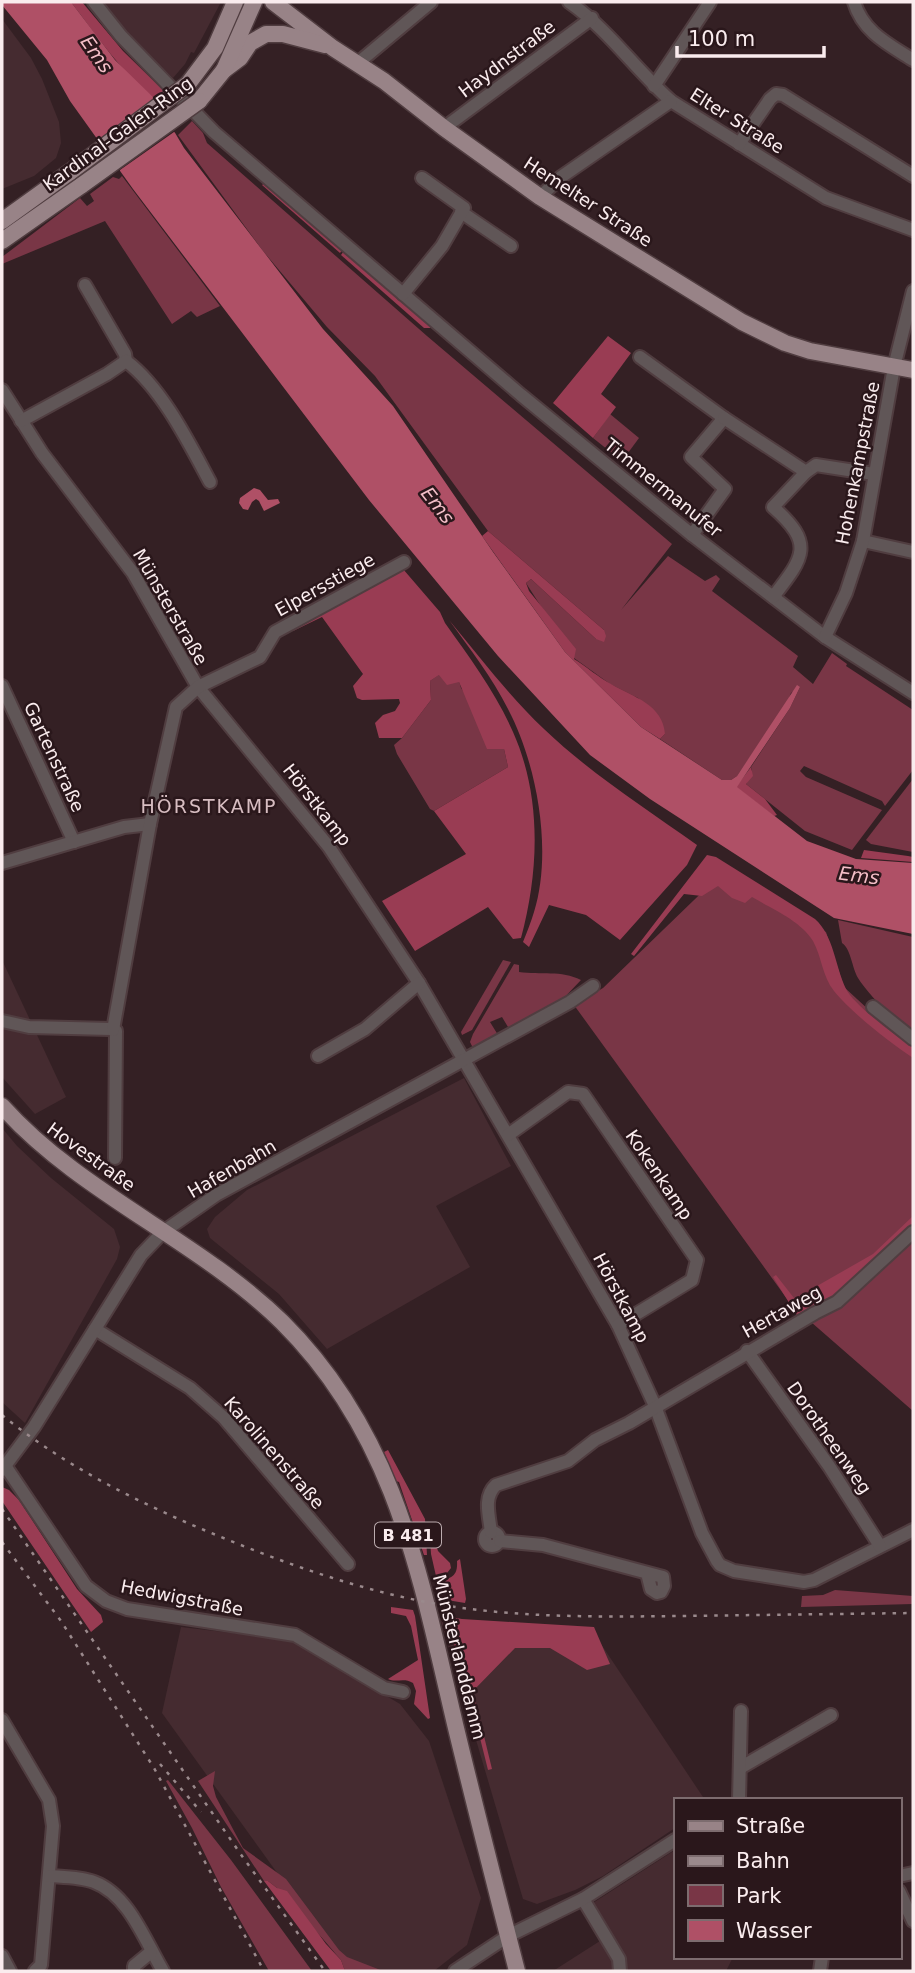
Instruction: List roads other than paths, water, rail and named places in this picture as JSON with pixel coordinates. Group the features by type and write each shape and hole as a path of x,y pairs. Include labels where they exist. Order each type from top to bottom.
{"main road":[{"name":"Kardinal-Galen-Ring","path":"2,221 188,84 215,48 235,2"},
{"name":"Kardinal-Galen-Ring","path":"2,241 199,101 224,70 254,2"},
{"name":"Hemelter Straße","path":"272,2 540,197 763,333 810,351 913,370"},
{"path":"224,70 240,58 250,43 266,34 283,34 333,48"},
{"name":"Hovestraße","path":"2,1106 22,1128 58,1159 163,1232"},
{"name":"Münsterlanddamm","path":"163,1232 233,1282 284,1324 329,1379 377,1456 398,1505 420,1575 517,1971"}],"street":[{"name":"Timmermanufer","path":"94,2 121,36 214,132 521,395 692,535 825,637 913,693"},
{"path":"358,63 431,2"},
{"name":"Elter Straße","path":"569,2 592,18 671,101 826,198 913,230"},
{"path":"654,86 710,2"},
{"path":"854,2 858,14 869,30 913,60"},
{"name":"Haydnstraße","path":"443,128 592,18"},
{"path":"739,144 770,99 776,94 783,95 913,176"},
{"path":"540,197 561,177 671,101"},
{"path":"403,294 442,246 464,208 422,178"},
{"path":"461,212 511,246"},
{"path":"85,285 104,315 125,354 126,361 149,383 210,482"},
{"name":"Hohenkampstraße","path":"825,637 846,593 863,541 894,367 913,291"},
{"path":"640,358 806,472"},
{"path":"21,421 126,361"},
{"name":"Münsterstraße","path":"2,390 42,453 133,573 198,687 176,707 150,824 115,1030 115,1158"},
{"path":"692,535 726,489 691,457 724,418"},
{"path":"773,597 793,570 801,548 799,537 789,521 773,507 816,464 874,474"},
{"path":"863,541 913,552"},
{"name":"Elpersstiege","path":"198,687 260,656 275,632 404,562"},
{"name":"Gartenstraße","path":"2,687 74,842"},
{"name":"Hörstkamp","path":"198,687 329,847 419,984 462,1061 509,1135 618,1325 655,1406 702,1533 720,1565 734,1572 804,1582 814,1580 880,1546"},
{"path":"2,863 124,827 150,824"},
{"path":"318,1055 365,1029 419,984"},
{"path":"462,1061 570,1002 593,986"},
{"path":"873,1007 913,1040"},
{"path":"2,1021 29,1027 115,1030"},
{"name":"Hafenbahn","path":"4,1469 141,1255 163,1232 216,1195 462,1061"},
{"name":"Kokenkamp","path":"509,1135 568,1092 583,1094 696,1260 692,1280 618,1325"},
{"name":"Hertaweg","path":"647,1573 543,1545 495,1537 488,1501 492,1489 496,1485 568,1461 595,1440 837,1302 913,1232"},
{"name":"Karolinenstraße","path":"95,1329 190,1388 224,1418 348,1564"},
{"name":"Dorotheenweg","path":"747,1351 829,1466 880,1546"},
{"name":"Hedwigstraße","path":"4,1469 86,1586 106,1601 127,1609 295,1635 384,1688 403,1692"},
{"path":"880,1546 913,1530"},
{"path":"739,1798 741,1711"},
{"path":"740,1768 831,1715"},
{"path":"2,1720 49,1800 53,1826 41,1965 35,1971"},
{"path":"454,1971 508,1936 583,1899 674,1841"},
{"path":"50,1876 91,1881 111,1890 123,1904 163,1971"},
{"path":"901,1895 913,1921"},
{"path":"583,1899 618,1959 621,1971"},
{"path":"134,1971 134,1966 151,1952"},
{"path":"2,1956 10,1971"}],"water":[{"name":"Ems","path":"2,2 71,2 115,60 155,99 184,148 323,329 393,406 565,652 641,727 722,780 731,780 737,776 797,685 800,687 790,708 737,787 807,841 856,859 913,863 913,934 834,918 650,799 590,755 498,656 369,500 133,189 70,101 47,60"},
{"path":"254,488 260,490 268,500 278,499 280,503 264,511 256,499 248,510 243,509 239,503 240,498"}],"railway":[{"path":"2,1415 74,1465 177,1518 286,1562 397,1596 489,1611 552,1615 913,1613"},
{"path":"2,1509 242,1856 325,1971"},
{"path":"2,1542 61,1621 154,1768 264,1971"},
{"path":"160,1764 201,1812"}],"district":[{"name":"HÖRSTKAMP","path":"209,806"}]}
